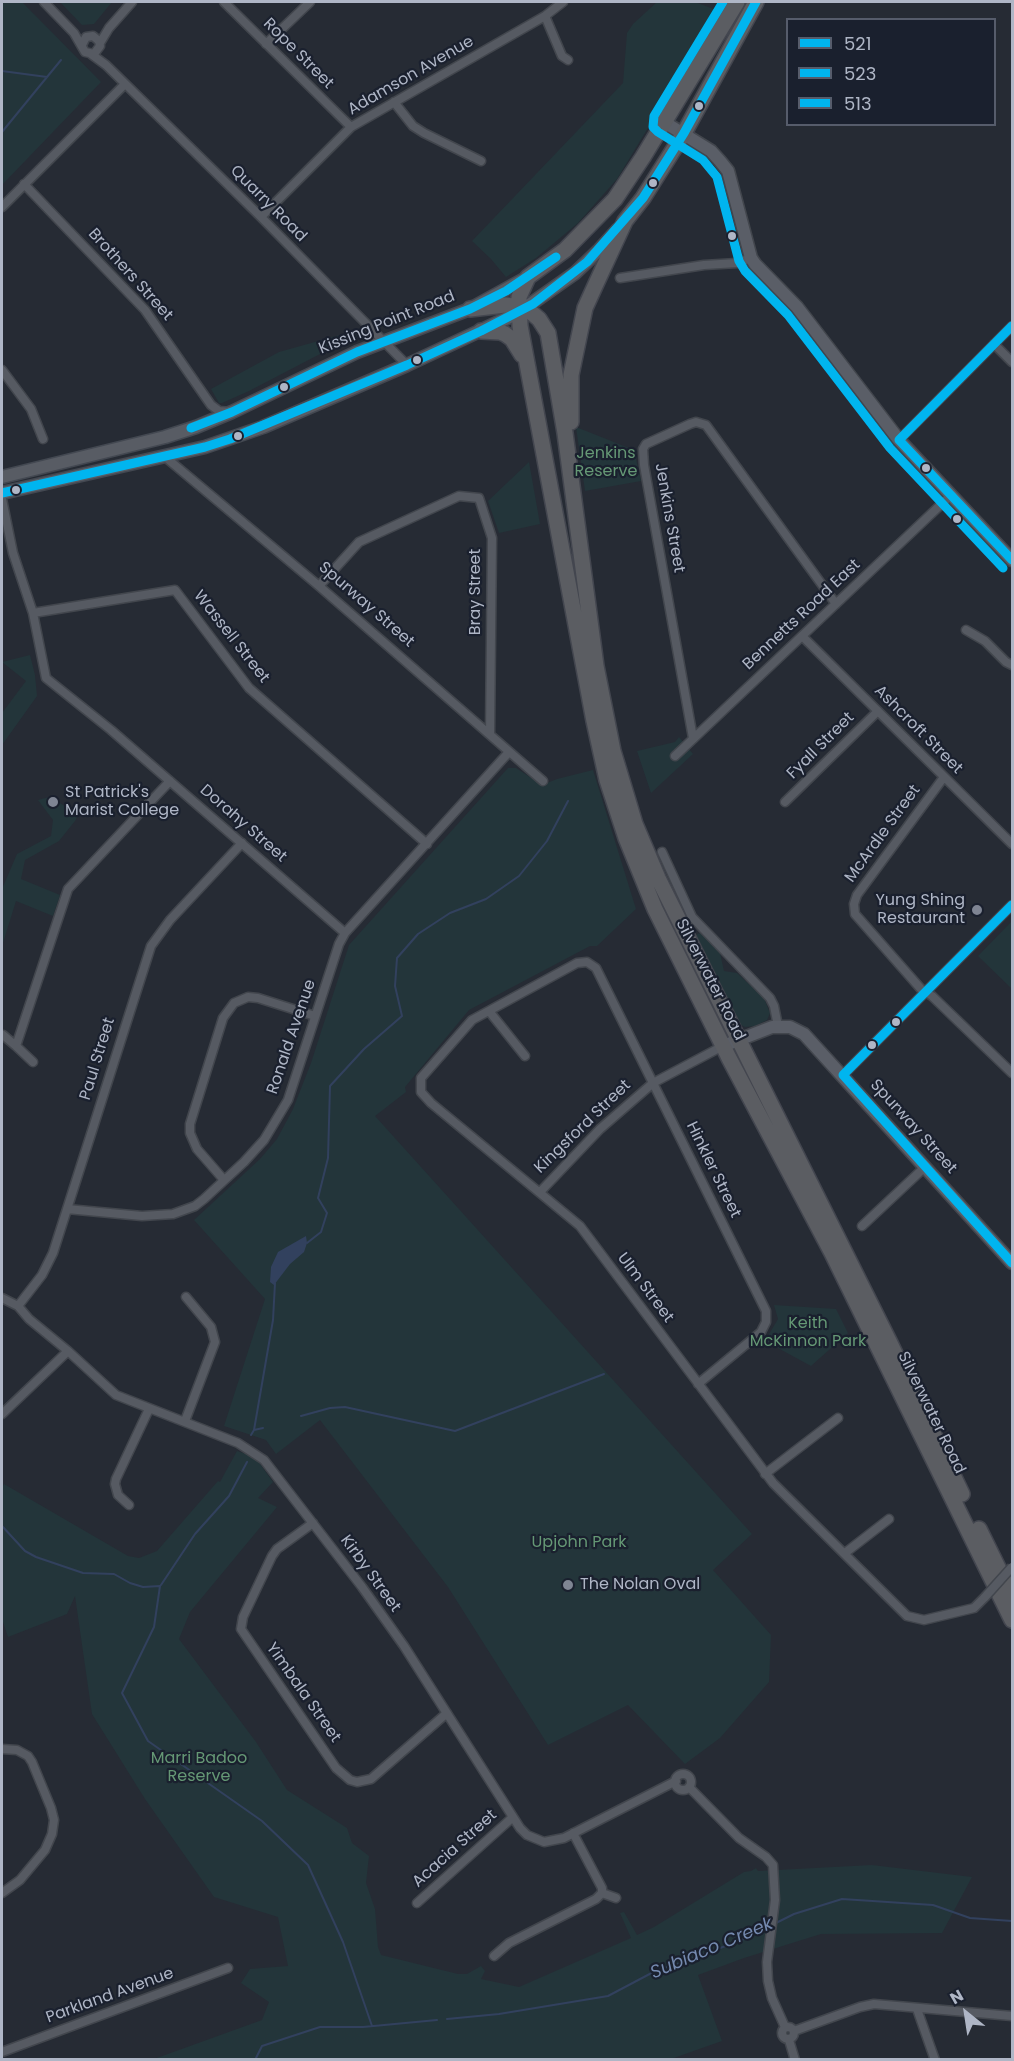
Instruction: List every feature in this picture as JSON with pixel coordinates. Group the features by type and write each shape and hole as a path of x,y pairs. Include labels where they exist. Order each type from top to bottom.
{"highway":[{"name":"Kissing Point Road","path":"528,278 571,245 615,198 737,2"},
{"path":"625,221 643,198 684,133 756,2"},
{"name":"Silverwater Road","path":"573,491 575,454 570,414 571,375 585,308 625,221"},
{"name":"Silverwater Road","path":"528,278 521,290 527,366 594,721 610,790 626,838 642,881 723,1046 832,1253 1012,1620"},
{"path":"470,309 505,305 521,309"},
{"name":"Silverwater Road","path":"521,309 544,325 550,343 573,491 596,666 613,751 635,824 657,878 890,1343 1012,1596"},
{"path":"481,331 505,334 518,346 527,366"}],"main road":[{"path":"2,493 205,447 263,427 407,365 481,331 521,309 587,262 625,221"},
{"name":"Kissing Point Road","path":"2,477 165,437 232,412 384,341 470,309 528,278"}],"street":[{"path":"44,2 74,33 85,52 97,49 109,28 132,2"},
{"name":"Rope Street","path":"224,2 351,127"},
{"path":"266,44 310,2"},
{"name":"Adamson Avenue","path":"261,217 351,127 545,16 563,2"},
{"path":"545,16 562,56 568,60"},
{"path":"82,45 84,39 109,28"},
{"path":"74,33 91,36"},
{"path":"91,36 97,49"},
{"name":"Quarry Road","path":"97,49 106,65 407,365"},
{"path":"2,207 125,84"},
{"path":"394,102 413,126 481,161"},
{"path":"664,122 711,152 728,171 751,258 797,307 899,440 1012,560"},
{"name":"Brothers Street","path":"24,184 145,310 211,405 219,411 232,412"},
{"path":"620,278 704,265 737,263 751,258"},
{"path":"899,440 1012,326"},
{"path":"994,344 1012,362"},
{"path":"2,370 30,409 43,439"},
{"name":"Jenkins Street","path":"693,738 644,465 643,449 646,444 696,422 705,425 836,604"},
{"name":"Spurway Street","path":"164,456 319,586 543,781"},
{"name":"Bray Street","path":"319,586 359,542 459,496 478,498 492,538 490,734"},
{"name":"Bennetts Road East","path":"675,756 950,496"},
{"name":"Dorahy Street","path":"2,499 14,553 33,613 46,678 170,780 345,933"},
{"name":"Wassell Street","path":"33,613 176,590 249,688 427,844"},
{"path":"966,630 985,641 1012,665"},
{"name":"Ashcroft Street","path":"802,636 1012,844"},
{"name":"Fyall Street","path":"785,802 878,711"},
{"path":"345,933 509,752"},
{"name":"McArdle Street","path":"926,992 863,924 855,914 854,904 857,894 944,777"},
{"path":"16,1046 68,889 170,780"},
{"name":"Paul Street","path":"18,1306 48,1264 151,946 170,920 243,843"},
{"path":"662,852 692,917 770,998 778,1026"},
{"path":"843,1075 1012,905"},
{"name":"Ronald Avenue","path":"67,1209 142,1216 173,1214 195,1206 244,1162 264,1140 288,1100 339,944 345,933"},
{"name":"Hinkler Street","path":"577,963 587,962 596,968 766,1311 766,1322 760,1332 698,1384"},
{"name":"Ulm Street","path":"577,963 472,1020 421,1078 421,1092 431,1103 580,1226 765,1474 907,1616 924,1620 974,1608 1012,1568"},
{"path":"926,992 1012,1073"},
{"path":"224,1180 197,1149 190,1133 190,1124 223,1018 234,1003 248,997 315,1016"},
{"path":"489,1011 525,1056"},
{"name":"Spurway Street","path":"778,1026 790,1027 804,1034 1012,1263"},
{"name":"Kingsford Street","path":"540,1192 600,1129 653,1083 723,1046 778,1026"},
{"path":"3,1035 33,1062"},
{"path":"862,1226 926,1166"},
{"path":"185,1421 215,1342 211,1328 186,1297"},
{"name":"Kirby Street","path":"2,1298 18,1306 29,1320 68,1351 116,1395 243,1446 258,1455 271,1468 398,1637 524,1833 536,1840 551,1842 676,1781 677,1786 681,1789 689,1787 739,1838 771,1861 774,1869 775,1900 767,1962 770,1990 790,2029"},
{"path":"2,1414 68,1351"},
{"path":"129,1505 118,1495 115,1484 148,1409"},
{"path":"765,1474 838,1418"},
{"path":"845,1553 889,1518"},
{"name":"Yimbala Street","path":"313,1523 272,1556 243,1617 241,1629 336,1767 350,1780 357,1782 371,1779 447,1713"},
{"path":"2,1749 17,1750 32,1761 54,1820 52,1834 45,1850 25,1875 2,1893"},
{"name":"Acacia Street","path":"417,1904 513,1817"},
{"path":"494,1956 509,1943 596,1899 602,1893 602,1888 573,1833"},
{"path":"602,1893 616,1898"},
{"name":"Parkland Avenue","path":"2,2052 228,1968"},
{"path":"795,2060 789,2040 794,2036 790,2029 874,2004 1012,2016"},
{"path":"917,2009 935,2060"}],"green space":[{"path":"2,2 22,2 101,82 2,185"},
{"path":"60,2 112,2 94,24 82,25"},
{"path":"657,2 695,2 719,11 617,179 578,223 536,258 506,277 472,241 623,83 627,33 633,24"},
{"path":"354,331 359,336 222,403 219,403 211,389 279,352"},
{"name":"Jenkins Reserve","path":"576,427 634,450 641,481 585,491"},
{"path":"529,462 540,524 499,533 488,501"},
{"path":"30,655 37,696 2,745 2,713 26,681 2,662"},
{"path":"679,737 693,754 651,793 637,751 675,742"},
{"name":"Upjohn Park","path":"508,768 516,768 542,785 593,770 636,909 597,946 590,946 469,1010 405,1087 406,1092 375,1116 752,1534 713,1570 771,1635 769,1682 720,1738 685,1764 628,1705 548,1745 448,1587 320,1420 276,1454 266,1440 224,1426 265,1299 194,1220 260,1159 277,1139 293,1109 311,1063 349,945"},
{"path":"49,797 79,814 59,841 25,860 21,879 60,895 53,916 16,901 2,946 2,889 17,854 51,836 53,820 38,800"},
{"path":"1012,921 1012,989 978,956"},
{"path":"700,933 720,953 724,971 737,973 764,998 770,1013 767,1020 755,1026 741,1025 696,935"},
{"name":"Keith McKinnon Park","path":"774,1305 836,1309 848,1333 811,1366 765,1341 778,1319"},
{"name":"Marri Badoo Reserve","path":"237,1451 255,1457 273,1482 258,1498 277,1507 190,1612 179,1639 256,1742 287,1790 347,1828 352,1843 369,1856 366,1883 375,1909 378,1947 381,1955 458,1974 467,1974 481,1966 485,1971 481,1979 519,1987 631,1938 620,1913 624,1912 637,1935 744,1872 756,1868 758,1871 872,1865 972,1877 942,1933 821,1934 698,1975 722,2041 671,2059 154,2059 262,2020 269,2002 241,1983 250,1969 288,1966 278,1917 214,1897 145,1799 92,1714 75,1596 67,1614 8,1637 2,1619 2,1488 4,1484 128,1556 139,1558 157,1551 218,1481 220,1482"}],"water":[{"path":"306,1236 307,1243 304,1252 290,1264 274,1285 270,1282 271,1267 278,1252"}],"waterway":[{"path":"47,77 61,60"},
{"path":"2,71 47,77 2,132"},
{"path":"307,1243 321,1232 327,1213 318,1198 328,1158 330,1086 364,1049 402,1016 395,986 397,958 418,934 450,913 486,899 519,876 547,841 568,801"},
{"path":"251,1435 254,1430 273,1320 275,1283"},
{"path":"301,1416 330,1408 345,1407 455,1431 604,1374"},
{"path":"254,1430 263,1428"},
{"path":"161,1585 195,1534 229,1496 247,1462"},
{"path":"2,1526 25,1551 36,1557 83,1573 114,1574 143,1587 160,1586 154,1627 122,1693 148,1741 262,1821 308,1865 343,1942 372,2026"},
{"name":"Subiaco Creek","path":"776,1923 794,1914 842,1899 933,1905 970,1918 1012,1921"},
{"name":"Subiaco Creek","path":"447,2019 499,2014 608,1996 661,1968 673,1966 749,1937 768,1927"},
{"name":"Subiaco Creek","path":"255,2060 262,2046 320,2027 363,2027 437,2020"}],"transit line":[{"name":"513","path":"723,2 654,116 653,127 703,160 717,177 739,261 745,271 788,315 890,448 1003,568"},
{"name":"521","path":"2,493 205,447 230,439 407,365 533,304 587,262 643,198 684,133 756,2"},
{"name":"521","path":"191,428 232,412 357,352 470,309 506,291 556,257"},
{"name":"523","path":"899,440 1012,326"},
{"name":"523","path":"899,440 1012,560"},
{"name":"523","path":"843,1075 1012,905"},
{"name":"523","path":"843,1075 1012,1263"}],"place":[{"name":"St Patrick's Marist College","path":"53,802"},
{"name":"Yung Shing Restaurant","path":"977,910"},
{"name":"The Nolan Oval","path":"568,1585"}]}
